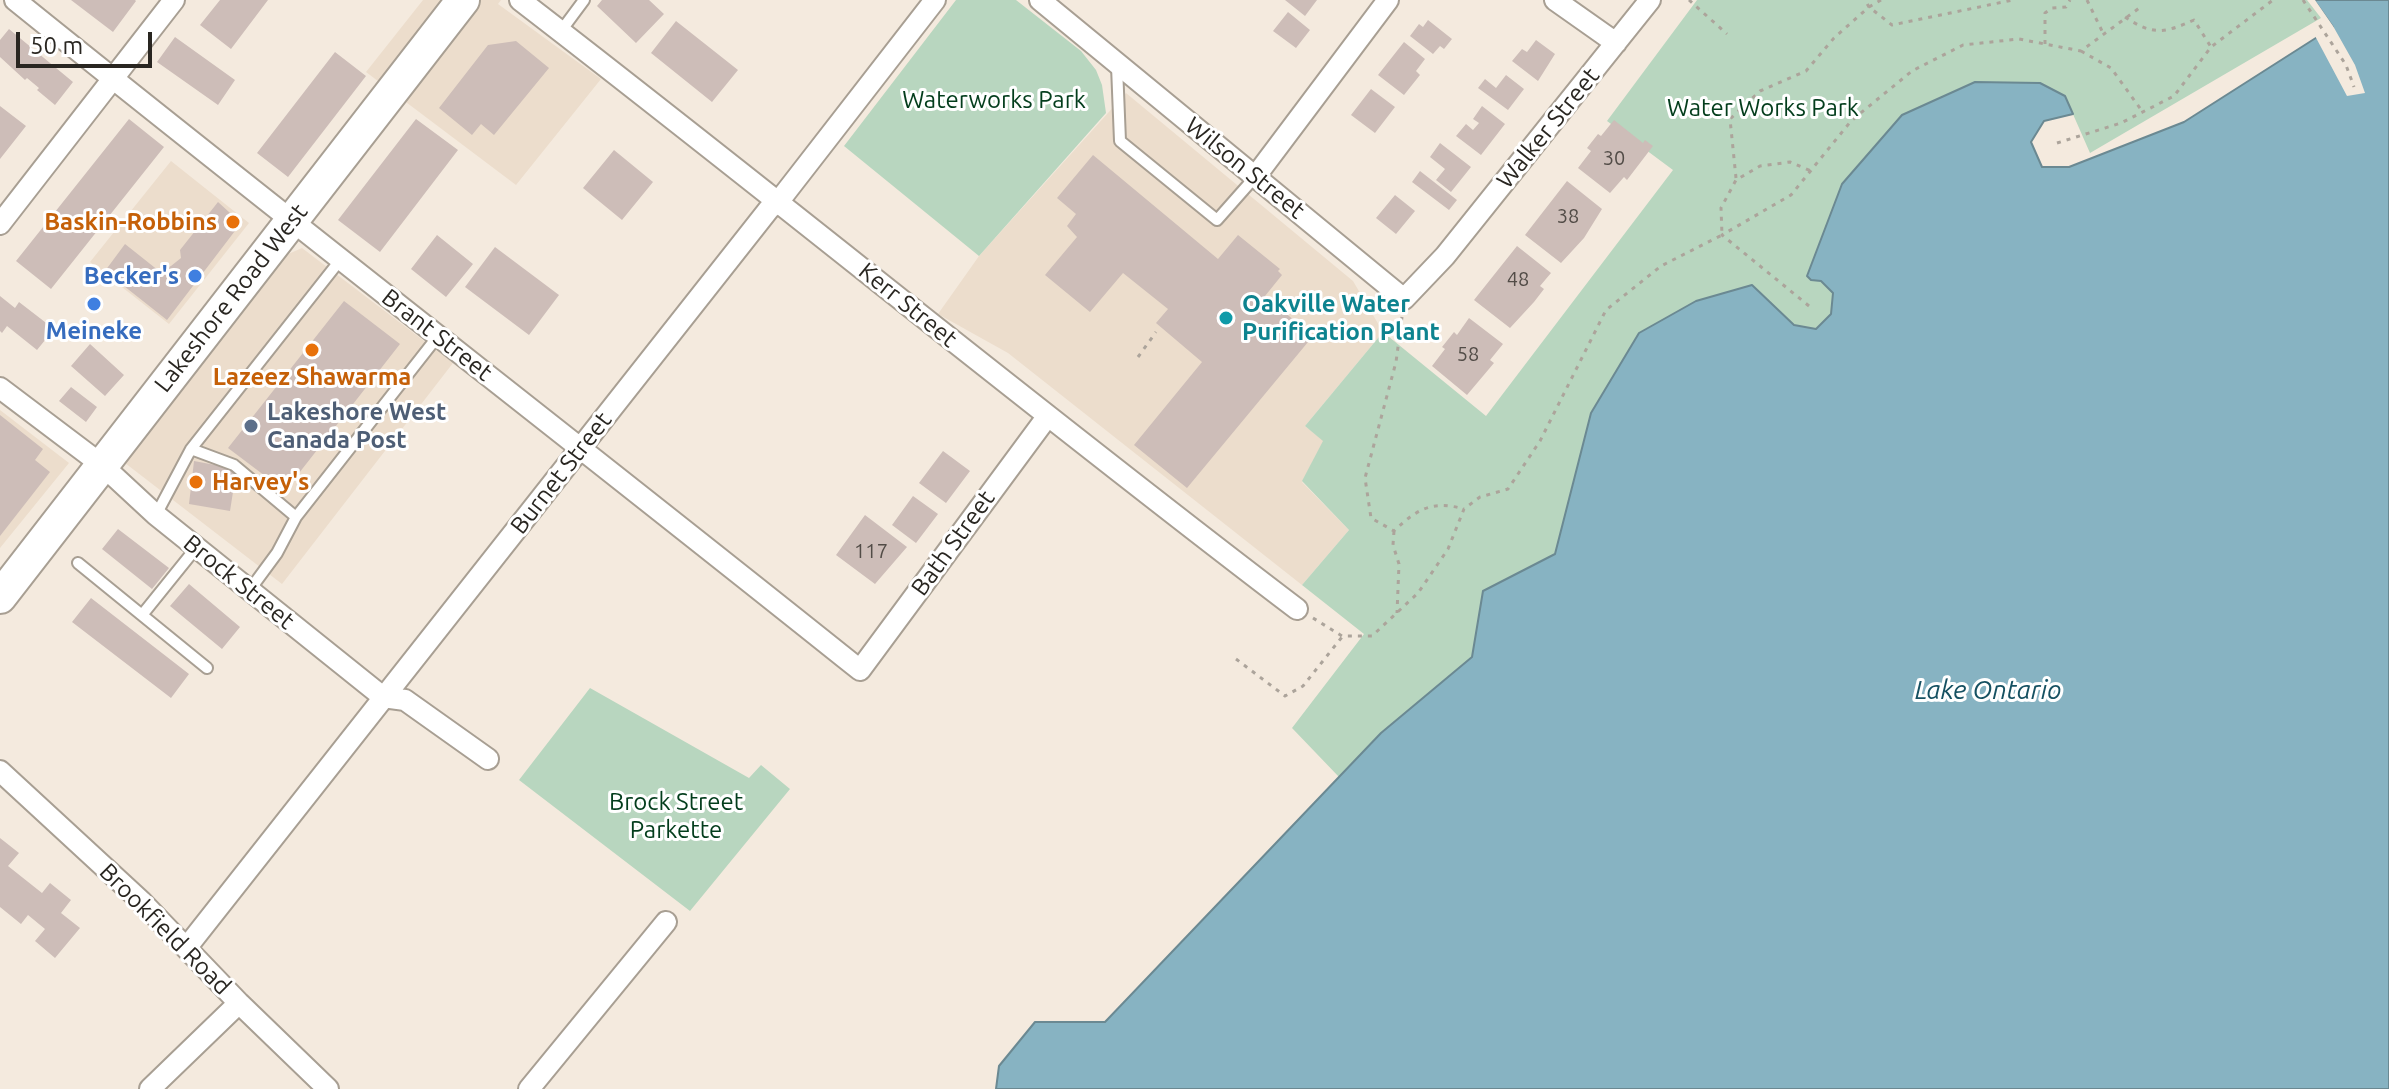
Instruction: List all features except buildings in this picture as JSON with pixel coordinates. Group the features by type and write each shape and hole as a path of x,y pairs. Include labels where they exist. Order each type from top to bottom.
{"main road":[{"name":"Lakeshore Road West","path":"0,597 463,0"}],"street":[{"name":"Brant Street","path":"15,0 860,670"},
{"path":"0,224 174,0"},
{"name":"Kerr Street","path":"520,0 779,201 1047,417 1297,609"},
{"name":"Burnet Street","path":"187,947 935,0"},
{"name":"Wilson Street","path":"1040,0 1404,299"},
{"path":"1255,177 1388,0"},
{"path":"1555,0 1616,43"},
{"name":"Walker Street","path":"1404,299 1445,256 1650,0"},
{"name":"Brock Street","path":"0,388 102,465 156,515 383,697 405,700 488,759"},
{"name":"Bath Street","path":"860,670 1047,417"},
{"name":"Brookfield Road","path":"0,771 187,947 239,1003 328,1089"},
{"path":"529,1089 666,922"},
{"path":"150,1089 239,1003"}],"lane":[{"path":"561,31 584,0"},
{"path":"1117,64 1120,141 1217,220 1255,177"},
{"path":"156,515 191,449 341,259"},
{"path":"249,591 277,553 296,517 439,335"},
{"path":"191,449 234,465 296,517"},
{"path":"142,615 196,548"},
{"path":"78,563 207,668"}],"path":[{"path":"1689,0 1727,34"},
{"path":"1865,0 1869,7 1892,25 2013,0"},
{"path":"1736,180 1730,119 1760,91 1806,71 1834,38 1881,0"},
{"path":"2045,44 2045,13 2052,8 2066,7 2070,0"},
{"path":"2087,0 2103,33"},
{"path":"2057,143 2121,123 2174,96 2211,47 2273,0"},
{"path":"2303,0 2346,65 2354,87"},
{"path":"2081,51 2142,6"},
{"path":"2125,17 2142,29 2170,30 2194,20 2211,47"},
{"path":"1297,609 1342,636 1372,636 1418,593 1448,549 1464,509 1480,497 1508,489 1540,441 1606,310 1661,266 1791,195 1851,121 1912,71 1963,45 2019,39 2081,51 2111,68 2142,112"},
{"path":"1809,306 1722,235 1721,208 1736,180 1760,166 1790,162 1811,171"},
{"path":"1394,531 1371,518 1365,478 1396,362 1404,299"},
{"path":"1138,357 1156,332"},
{"path":"1397,613 1399,564 1393,545 1394,531 1412,513 1444,503 1464,509"},
{"path":"1236,659 1285,696 1303,686 1342,636"}],"shaded area":[{"path":"423,0 501,0 498,4 601,79 516,185 366,72"},
{"path":"1126,93 1353,281 1383,332 1305,426 1324,441 1302,482 1349,530 1302,585 1008,353 938,314 979,256"},
{"path":"171,161 249,223 169,324 90,262"},
{"path":"302,248 453,363 282,584 125,463 286,255"},
{"path":"0,410 69,463 0,548"}],"green space":[{"name":"Waterworks Park","path":"956,0 1016,0 1081,51 1096,70 1102,85 1106,113 979,256 844,146"},
{"name":"Water Works Park","path":"1697,0 2307,0 2321,18 2090,153 2065,96 1842,184 1807,275 1811,280 1821,281 1833,293 1832,314 1816,329 1794,325 1752,285 1591,413 1555,555 1483,591 1472,657 1381,733 1339,777 1292,728 1364,634 1302,585 1349,530 1302,481 1323,441 1305,426 1383,332 1486,416 1673,170 1607,121"},
{"name":"Brock Street Parkette","path":"590,688 749,778 761,765 790,789 690,911 519,780"}],"water":[{"name":"Lake Ontario","path":"2314,0 2389,0 2389,1089 996,1089 999,1066 1035,1022 1105,1022 1381,733 1472,657 1483,591 1555,554 1591,413 1639,333 1696,301 1752,285 1794,325 1816,329 1831,314 1833,293 1821,281 1811,280 1807,276 1842,184 1902,115 1975,82 2040,83 2065,96 2073,114 2044,121 2031,142 2042,167 2069,167 2184,122 2333,27"}],"pier":[{"path":"2310,0 2315,0 2333,26 2355,65 2365,93 2347,96 2314,34 2328,25"}],"place":[{"name":"Baskin-Robbins","path":"233,222"},
{"name":"Becker's","path":"195,276"},
{"name":"Meineke","path":"94,304"},
{"name":"Oakville Water Purification Plant","path":"1226,318"},
{"name":"Lazeez Shawarma","path":"312,350"},
{"name":"Lakeshore West Canada Post","path":"251,426"},
{"name":"Harvey's","path":"196,482"}]}
